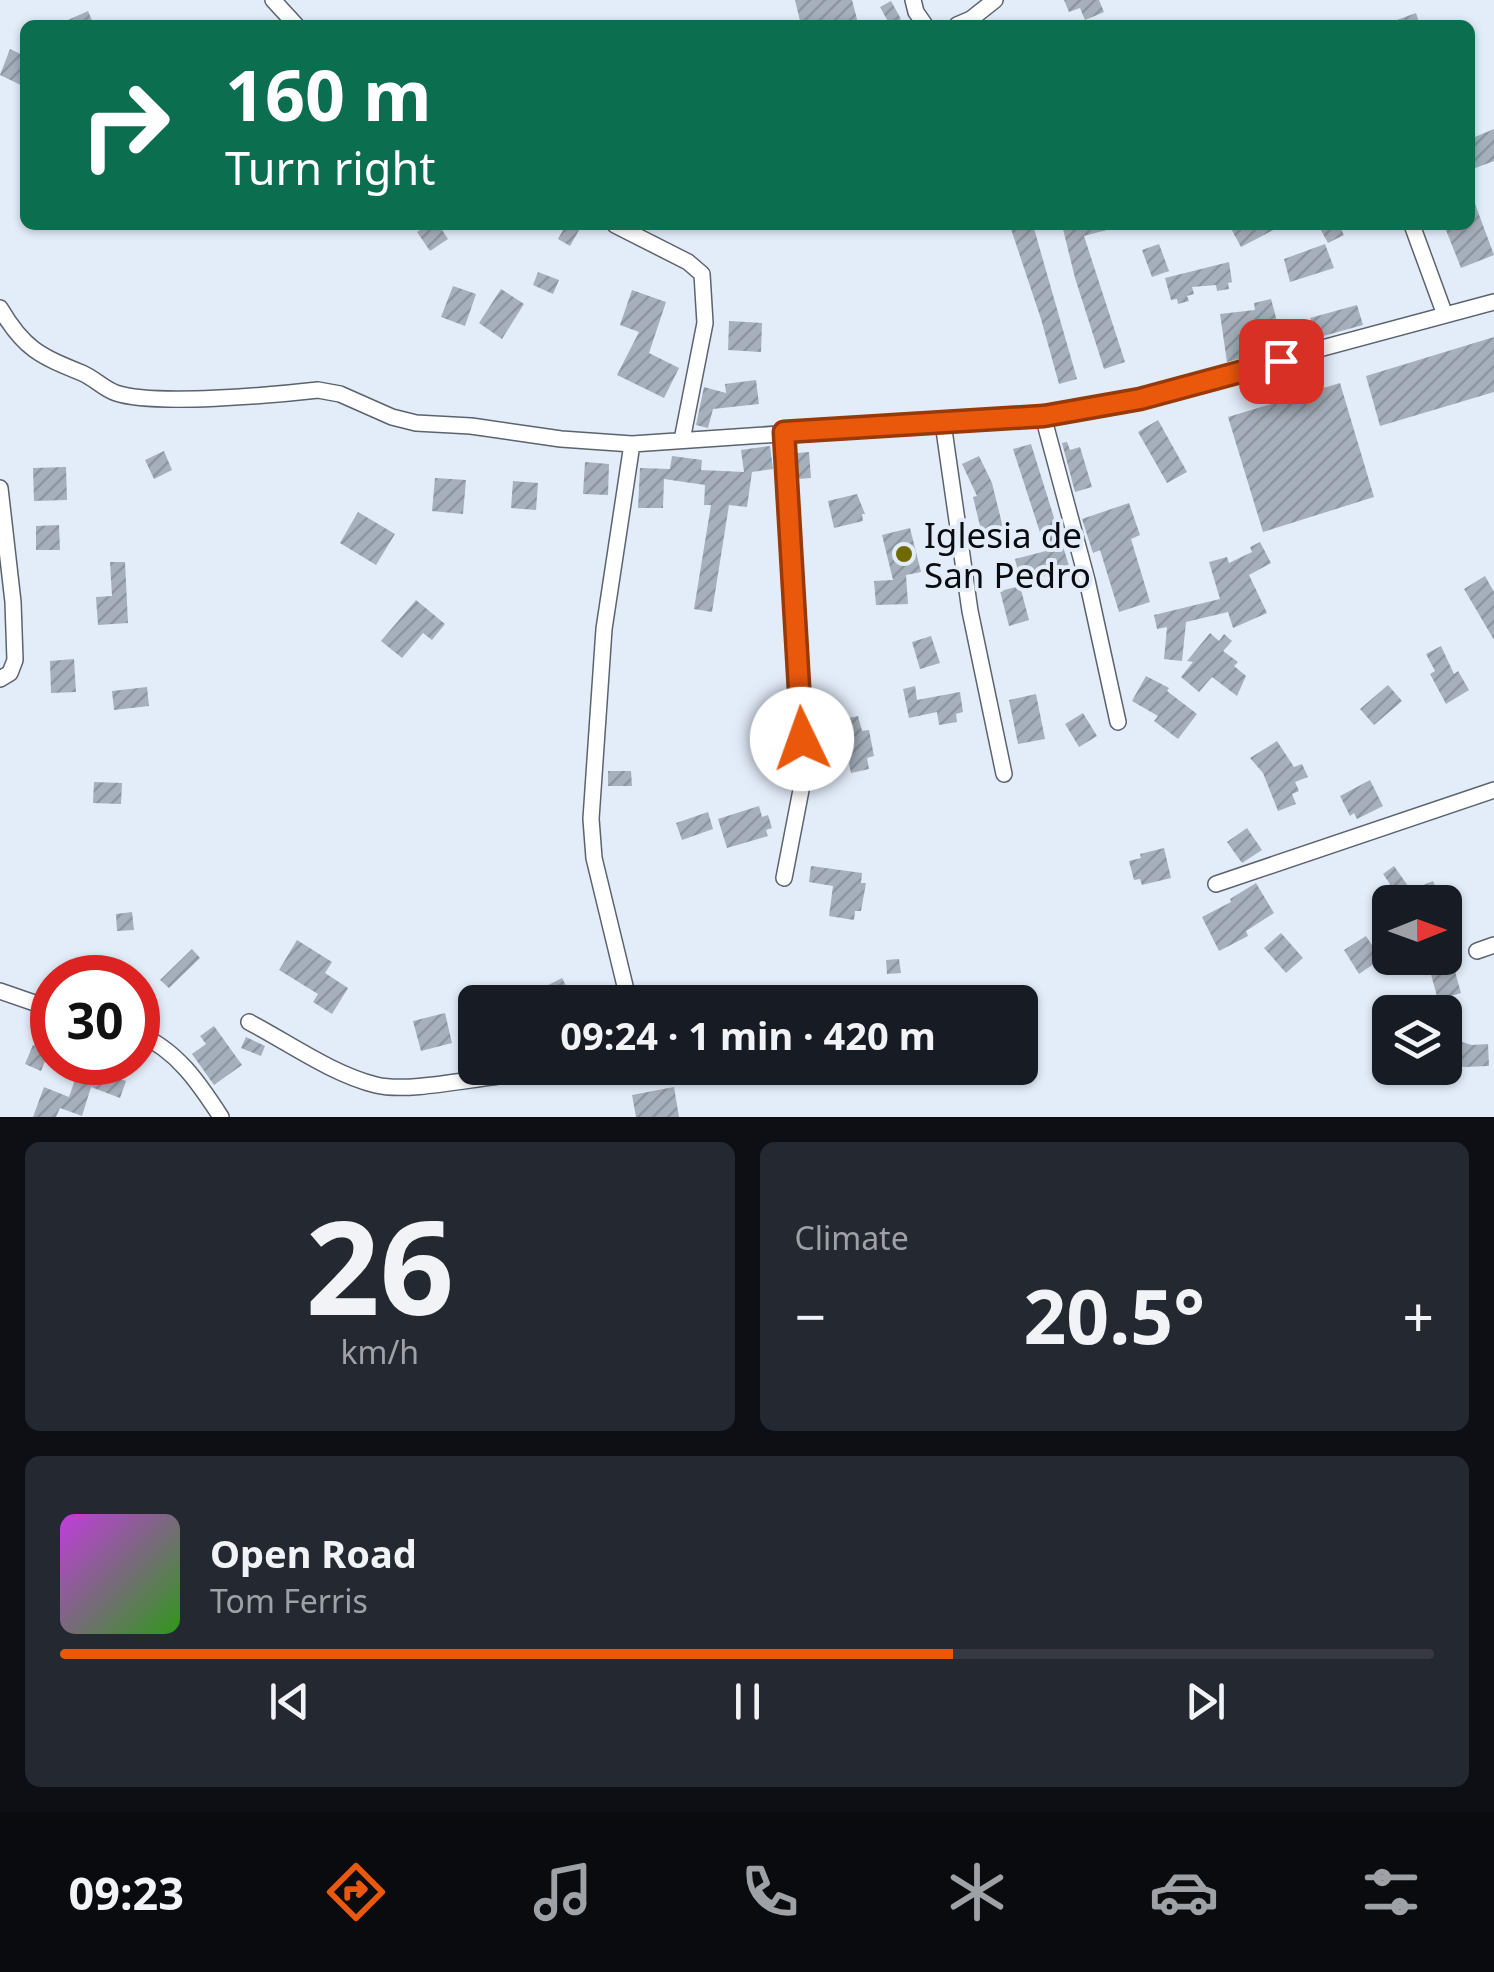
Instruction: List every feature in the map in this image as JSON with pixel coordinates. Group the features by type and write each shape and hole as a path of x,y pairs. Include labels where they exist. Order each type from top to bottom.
{"street":[{"path":"274,0 292,20"},
{"path":"970,20 995,0"},
{"path":"625,230 688,262 702,274 705,323 682,440"},
{"path":"1414,230 1445,315"},
{"path":"0,308 13,331 35,354 86,375 115,393 149,398 318,390 340,394 416,423 632,444 1044,416 1140,399 1494,302"},
{"path":"1044,416 1087,580 1118,722"},
{"path":"943,423 970,611 1004,774"},
{"path":"784,432 802,739 801,790 784,878"},
{"path":"625,985 594,858 591,819 604,629 632,444"},
{"path":"0,488 14,602 15,660 10,673 0,679"},
{"path":"1216,884 1494,790"},
{"path":"1477,950 1494,944"},
{"path":"0,990 30,1001"},
{"path":"250,1022 378,1085 458,1080"},
{"path":"160,1046 196,1078 220,1117"}],"building":[{"path":"795,0 852,0 857,20 800,20"},
{"path":"1064,0 1099,0 1104,12 1085,20 1080,8 1069,12"},
{"path":"891,1 901,19 887,20 880,7"},
{"path":"88,11 92,20 68,20"},
{"path":"1416,13 1418,20 1397,20"},
{"path":"10,49 20,54 20,85 0,75"},
{"path":"1494,129 1494,161 1475,168 1475,137"},
{"path":"1475,204 1494,255 1461,268 1446,230 1475,230"},
{"path":"442,230 448,239 430,251 417,232"},
{"path":"563,230 579,230 570,246 558,239"},
{"path":"1011,230 1034,230 1077,379 1059,384"},
{"path":"1063,230 1106,230 1084,236 1125,362 1104,369"},
{"path":"1232,230 1273,230 1241,247"},
{"path":"1321,230 1342,230 1344,235 1328,243"},
{"path":"1159,244 1169,271 1152,277 1142,250"},
{"path":"1325,244 1334,268 1290,282 1284,259"},
{"path":"1229,262 1229,289 1217,291 1216,285 1192,287 1194,294 1187,296 1189,301 1178,304 1177,299 1171,300 1165,278"},
{"path":"538,272 559,280 553,294 533,285"},
{"path":"453,286 476,294 465,326 441,317"},
{"path":"501,289 524,304 502,339 479,323"},
{"path":"632,290 666,302 649,353 679,368 664,398 617,375 639,332 620,325"},
{"path":"1271,299 1284,347 1227,362 1220,314 1255,310 1254,303"},
{"path":"1357,305 1363,325 1316,338 1310,318"},
{"path":"729,321 762,323 761,352 728,350"},
{"path":"1494,337 1494,392 1380,426 1366,376"},
{"path":"756,380 759,404 713,409 708,428 696,425 704,387 726,393 725,384"},
{"path":"1340,383 1374,497 1263,532 1228,417"},
{"path":"1158,420 1187,472 1167,483 1138,432"},
{"path":"1067,442 1070,450 1080,447 1092,487 1075,492 1062,443"},
{"path":"1031,444 1070,569 1021,583 1015,559 1046,551 1013,449"},
{"path":"770,446 773,469 752,472 747,507 729,505 712,612 694,609 711,505 704,505 705,485 664,479 663,508 638,508 640,468 670,469 672,456 702,460 701,470 744,472 741,450"},
{"path":"164,451 172,470 154,479 145,460"},
{"path":"809,452 811,478 798,479 797,453"},
{"path":"979,456 992,483 1007,544 986,551 973,497 977,496 962,464"},
{"path":"585,462 609,464 608,495 583,494"},
{"path":"66,467 67,500 34,501 33,468"},
{"path":"435,478 466,480 463,514 432,511"},
{"path":"513,481 538,483 536,510 511,508"},
{"path":"857,494 865,514 863,521 834,528 828,501"},
{"path":"1129,503 1140,535 1131,539 1150,602 1119,612 1100,550 1093,553 1082,519"},
{"path":"358,512 395,534 376,565 340,543"},
{"path":"59,525 60,550 36,550 36,526"},
{"path":"910,528 921,572 906,575 908,604 876,605 874,581 893,580 882,535"},
{"path":"1260,542 1271,563 1249,575 1267,613 1233,628 1228,612 1186,622 1182,661 1164,659 1167,627 1157,629 1154,615 1220,599 1209,562 1227,557 1229,563 1252,552 1250,547"},
{"path":"110,562 125,562 128,623 98,625 96,597 112,596"},
{"path":"1485,576 1494,592 1494,640 1464,589"},
{"path":"1020,586 1029,620 1009,626 1000,591"},
{"path":"416,600 445,624 432,640 423,633 402,658 381,641"},
{"path":"1210,633 1219,641 1224,634 1232,641 1223,651 1238,662 1234,666 1246,676 1237,696 1212,677 1199,692 1181,677 1193,662 1187,661"},
{"path":"931,636 940,663 920,669 912,642"},
{"path":"1441,646 1454,674 1458,671 1469,690 1446,704 1430,674 1435,671 1426,654"},
{"path":"74,659 76,692 51,693 50,661"},
{"path":"1146,676 1169,688 1167,691 1197,714 1178,739 1154,721 1158,716 1132,701"},
{"path":"1388,685 1402,701 1374,725 1360,709"},
{"path":"915,686 917,700 960,692 963,712 956,714 957,722 939,725 937,712 909,718 903,689"},
{"path":"147,687 149,706 114,710 112,691"},
{"path":"1036,694 1045,739 1018,744 1009,700"},
{"path":"1083,713 1097,736 1079,747 1065,724"},
{"path":"858,716 862,731 869,730 874,756 867,758 869,769 851,773 845,746 834,748 829,722"},
{"path":"1277,741 1294,767 1302,764 1308,777 1295,782 1299,791 1292,794 1296,804 1278,811 1263,773 1250,758"},
{"path":"608,771 631,771 632,786 608,786"},
{"path":"1370,780 1383,806 1357,819 1354,813 1350,816 1340,796"},
{"path":"94,782 122,783 121,804 93,803"},
{"path":"759,806 762,817 768,815 772,828 766,830 768,836 727,848 718,819"},
{"path":"708,812 713,829 682,840 676,823"},
{"path":"1247,828 1262,850 1242,863 1227,842"},
{"path":"1164,848 1171,878 1142,885 1140,879 1134,880 1129,861"},
{"path":"811,866 862,873 861,883 866,883 861,911 855,911 854,920 829,916 833,886 809,882"},
{"path":"1394,866 1407,885 1388,885 1383,874"},
{"path":"1256,883 1274,913 1246,931 1248,936 1219,951 1202,917"},
{"path":"132,912 134,930 117,931 116,914"},
{"path":"1281,933 1303,958 1286,973 1264,948"},
{"path":"1366,936 1372,945 1372,965 1359,974 1344,950"},
{"path":"297,940 332,962 325,973 348,988 332,1014 313,1002 318,994 279,970"},
{"path":"192,949 200,958 169,988 160,980"},
{"path":"899,959 901,973 887,974 886,960"},
{"path":"1431,975 1456,975 1461,993 1437,995"},
{"path":"445,1013 452,1043 421,1051 413,1021"},
{"path":"214,1026 242,1065 214,1085 192,1054 206,1044 200,1036"},
{"path":"246,1037 265,1046 261,1056 241,1048"},
{"path":"1462,1042 1488,1044 1489,1066 1464,1067"},
{"path":"73,1085 125,1085 120,1098 91,1087 82,1116 60,1108 56,1117 33,1117 44,1087 69,1097"},
{"path":"674,1087 679,1117 636,1117 632,1095"}],"place":[{"name":"Iglesia de San Pedro","path":"904,554"}],"route":[{"path":"802,739 784,432 1044,416 1140,399 1281,361"}]}
